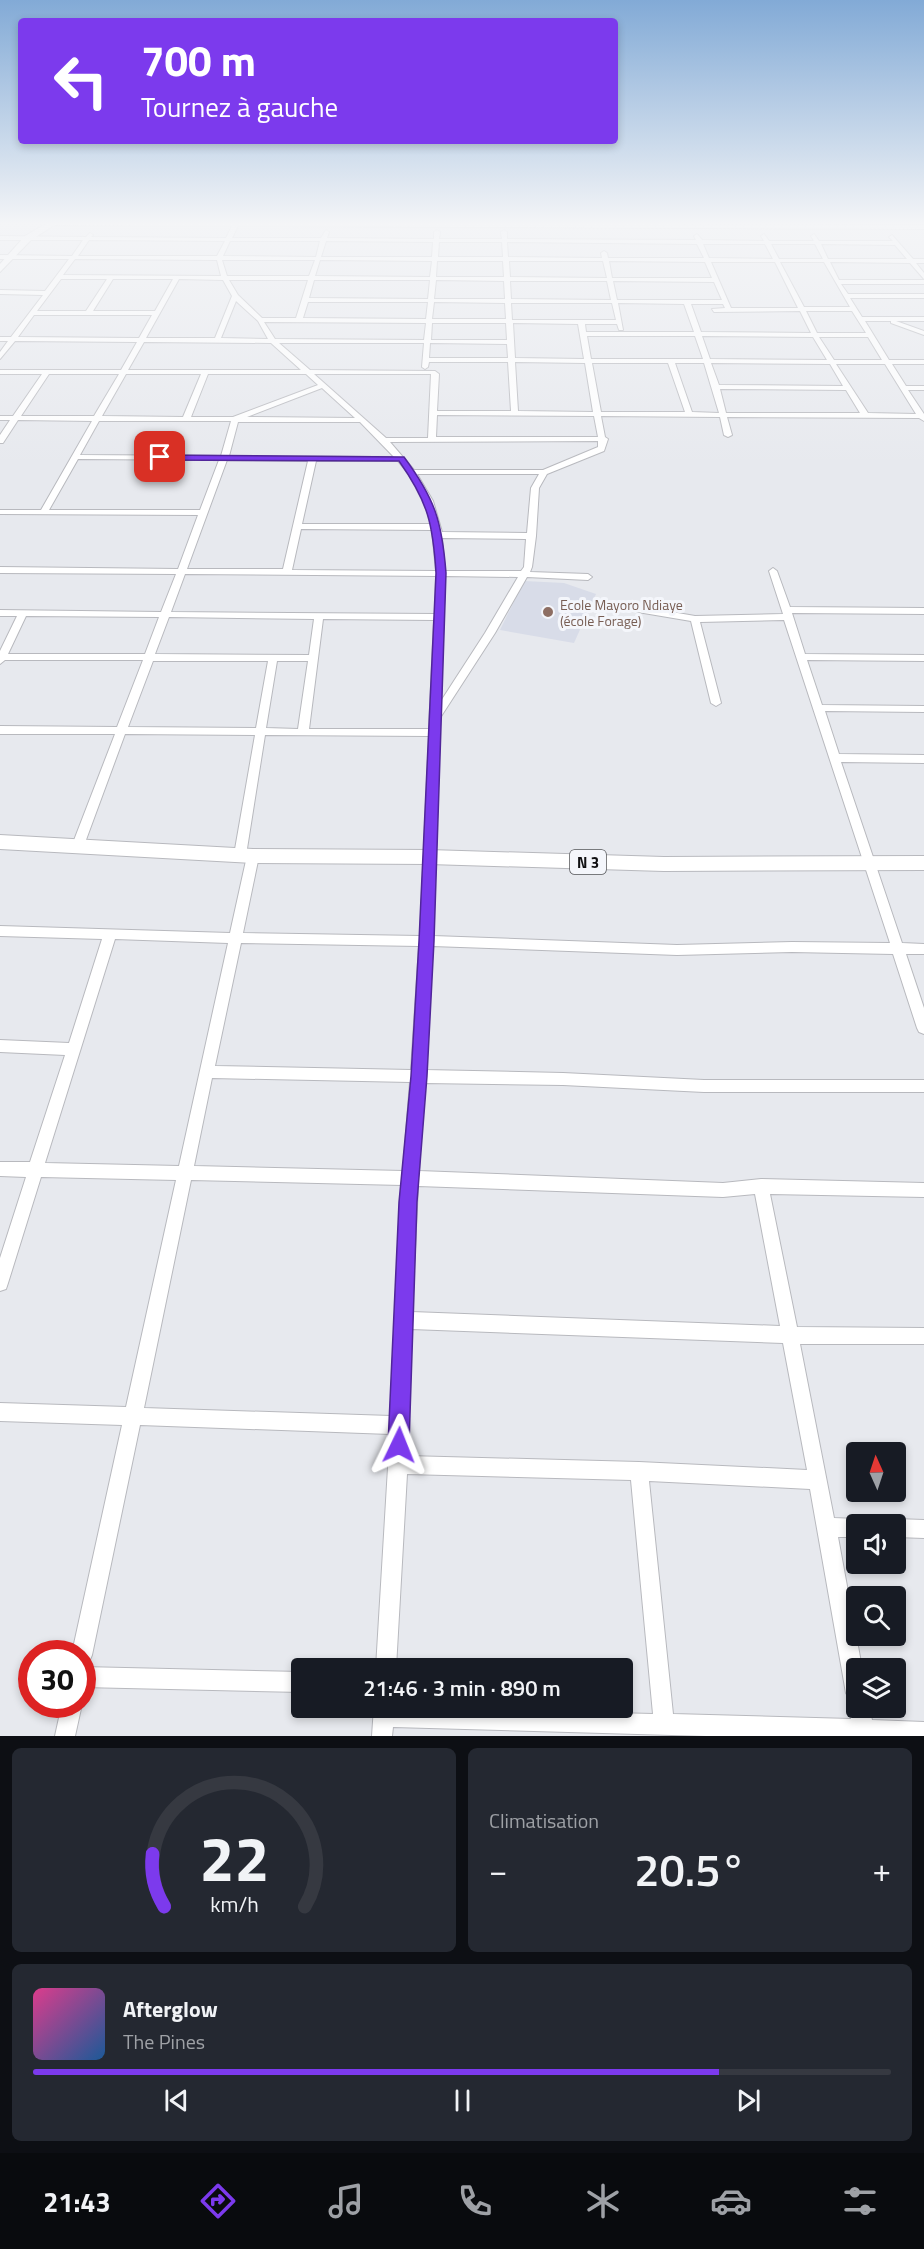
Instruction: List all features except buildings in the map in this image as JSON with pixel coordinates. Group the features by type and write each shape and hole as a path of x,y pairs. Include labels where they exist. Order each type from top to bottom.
{"main road":[{"name":"N 3","path":"0,842 246,856 429,857 664,864 924,863"}],"street":[{"path":"0,357 40,303"},
{"path":"89,312 95,303"},
{"path":"44,512 163,303"},
{"path":"217,341 232,303"},
{"path":"242,303 260,320 273,341 384,440 401,459 412,472 429,501 437,531 441,573 426,941 419,1076 410,1178 398,1466 387,1658"},
{"path":"299,320 304,303"},
{"path":"424,372 431,303"},
{"path":"508,303 515,414"},
{"path":"615,303 622,334"},
{"path":"633,303 854,309"},
{"path":"800,303 815,335 865,415"},
{"path":"850,303 902,388 923,417"},
{"path":"688,306 716,387 728,435"},
{"path":"33,313 158,312"},
{"path":"860,319 924,319"},
{"path":"884,319 924,333"},
{"path":"260,320 620,322"},
{"path":"412,472 544,472 602,449 604,439 581,321"},
{"path":"583,334 871,335"},
{"path":"0,339 511,342"},
{"path":"425,360 924,362"},
{"path":"671,361 690,416"},
{"path":"0,372 424,372 436,374 432,438"},
{"path":"0,441 46,372"},
{"path":"186,419 206,372"},
{"path":"235,419 322,386"},
{"path":"716,387 847,388"},
{"path":"902,388 924,388"},
{"path":"433,413 923,417"},
{"path":"0,418 360,420"},
{"path":"77,848 119,731 224,458 235,419"},
{"path":"384,440 604,439"},
{"path":"76,457 401,459"},
{"path":"287,572 313,458"},
{"path":"435,717 490,633 528,567 535,488 544,472"},
{"path":"0,512 202,513"},
{"path":"297,526 532,536"},
{"path":"0,570 524,574 588,578"},
{"path":"773,571 924,1028"},
{"path":"608,604 695,619 787,613 924,611"},
{"path":"0,613 439,617"},
{"path":"23,613 1,658 314,658"},
{"path":"303,732 319,616"},
{"path":"695,619 716,703"},
{"path":"802,657 924,658"},
{"path":"85,1640 234,938 246,856 259,732 273,658"},
{"path":"818,708 924,709"},
{"path":"0,730 435,733"},
{"path":"835,758 924,759"},
{"path":"0,931 426,941 678,950 792,947 924,949"},
{"path":"0,1283 110,934"},
{"path":"0,1046 74,1049"},
{"path":"206,1072 563,1079 704,1086 924,1086"},
{"path":"0,1169 410,1178 723,1190 761,1186 924,1190"},
{"path":"761,1186 850,1658"},
{"path":"403,1320 789,1335 924,1336"},
{"path":"0,1412 399,1425"},
{"path":"398,1466 639,1471 818,1480"},
{"path":"639,1471 664,1724"},
{"path":"826,1527 846,1528"},
{"path":"906,1528 924,1529"},
{"path":"96,1677 291,1682"},
{"path":"65,1736 69,1718"},
{"path":"861,1718 864,1733"},
{"path":"383,1720 664,1724 864,1733 924,1732"}],"shaded area":[{"name":"Ecole Mayoro Ndiaye (école Forage)","path":"524,581 564,583 596,594 574,643 500,630"}],"place":[{"name":"Ecole Mayoro Ndiaye (école Forage)","path":"548,612"}],"route":[{"path":"160,457 401,459 412,472 429,501 438,535 441,573 426,941 419,1076 408,1202 399,1445"}]}
